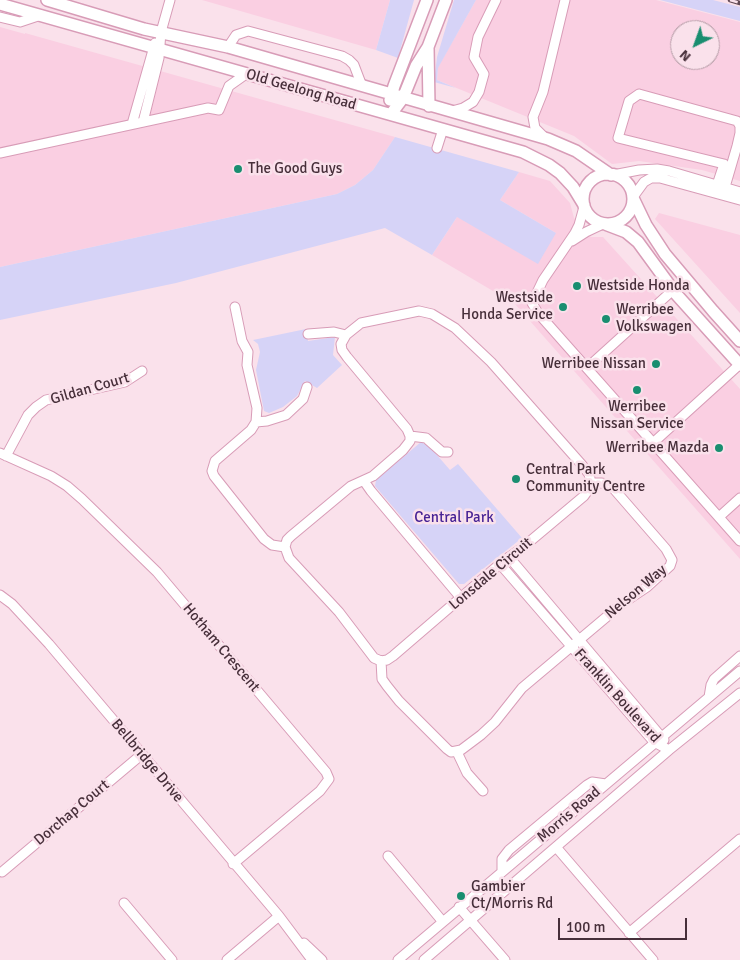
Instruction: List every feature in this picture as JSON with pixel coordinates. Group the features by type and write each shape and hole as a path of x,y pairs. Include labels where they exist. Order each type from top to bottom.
{"main road":[{"name":"Old Geelong Road","path":"47,0 141,28 228,46 429,106 548,139 576,151 612,175"},
{"path":"391,114 427,0"},
{"path":"397,96 428,47 446,0"},
{"name":"Old Geelong Road","path":"0,4 508,147 549,164 573,187 584,206"},
{"path":"428,47 429,106"},
{"path":"740,341 708,306 666,254 646,225 626,183 612,175 599,176 589,183 584,193 584,206 593,220 626,232 634,238 673,290 740,365"},
{"path":"604,224 618,222 625,218 630,211 633,198"}],"street":[{"path":"132,124 170,0"},
{"path":"448,111 463,108 474,100 479,92 484,74 474,56 478,37 496,0"},
{"path":"548,139 537,131 533,124 533,117 543,92 565,0"},
{"path":"0,16 20,22 40,15"},
{"name":"Old Geelong Road","path":"228,46 239,33 251,31 342,56 354,65 362,86"},
{"path":"142,122 156,48"},
{"path":"0,153 208,108 219,110 229,86 246,74"},
{"path":"639,94 737,121 740,126 740,133 729,189 724,164 618,138 629,101 639,94"},
{"path":"437,148 443,129"},
{"path":"612,175 639,170 657,169 669,171 729,189 740,200"},
{"path":"633,198 644,182 651,178 729,189"},
{"path":"584,206 578,227 543,280 532,303 534,308 740,541"},
{"path":"566,246 586,232 604,224"},
{"path":"588,368 673,290"},
{"path":"235,307 242,341 248,352 247,364 257,408 256,422 251,430 215,461 212,471 264,539 272,545 285,547"},
{"path":"575,643 522,688 495,722 464,749 457,752 446,749 386,686 382,679 381,661 374,658 339,612 289,558 285,547 287,540 306,523 351,486 373,476 410,442 410,436 402,422 342,350 341,344 346,335 355,326 371,320 418,311 432,314 455,328 491,362 582,465 589,474 591,483"},
{"path":"308,334 334,332 346,335"},
{"path":"654,442 740,365"},
{"name":"Gildan Court","path":"3,455 28,415 46,400 124,382 142,371"},
{"path":"256,422 267,422 286,415 303,399 307,387"},
{"path":"410,436 426,438 442,452 448,452"},
{"name":"Hotham Crescent","path":"3,455 51,476 67,486 82,499 156,572 328,775 329,779 320,791 234,864"},
{"path":"364,481 461,598"},
{"name":"Nelson Way","path":"575,643 623,603 647,587 670,566 672,560 666,549 613,488 601,482 591,483"},
{"name":"Lonsdale Circuit","path":"381,661 393,656 500,564 584,496 589,490 591,483"},
{"path":"719,516 740,498"},
{"name":"Franklin Boulevard","path":"509,558 554,610 575,643 613,695 654,742 670,750"},
{"name":"Franklin Boulevard","path":"500,564 546,617 620,688 662,736 670,750"},
{"name":"Bellbridge Drive","path":"0,595 12,604 49,644 279,916 312,960"},
{"path":"546,617 554,610"},
{"path":"709,696 714,679 740,656"},
{"name":"Morris Road","path":"459,907 502,872 502,859 509,850 587,784 592,782 606,784 740,671"},
{"path":"613,695 620,688"},
{"name":"Morris Road","path":"424,960 670,750 740,693"},
{"path":"457,752 467,773 483,791"},
{"name":"Dorchap Court","path":"2,872 141,755"},
{"path":"629,933 740,839"},
{"path":"556,847 653,960"},
{"path":"388,856 443,922"},
{"path":"124,903 172,960"},
{"path":"398,960 459,907 504,960"},
{"path":"226,960 279,916"},
{"name":"Bellbridge Drive","path":"291,932 322,960"}],"shaded area":[{"path":"202,0 390,0 376,50"},
{"path":"476,0 656,0 740,22 740,181 702,170 639,161 612,164 574,136 437,80 438,67"},
{"path":"0,27 395,137 373,170 355,185 337,194 0,267"},
{"path":"519,172 550,181 570,203 574,218 591,237 603,237 740,389 740,559 515,304 432,255 457,217 556,233 500,200"},
{"path":"659,213 740,235 740,313 655,219"}],"green space":[{"path":"390,0 414,0 398,58 376,50"},
{"path":"454,0 476,0 438,68 437,80 456,88 434,82 437,57"},
{"path":"660,0 713,0 740,7 740,21"},
{"path":"395,137 519,172 500,200 556,233 538,264 457,217 432,255 385,228 176,283 0,320 0,267 337,194 355,185 373,170"},
{"path":"306,329 308,341 335,337 333,355 342,365 317,388 305,381 297,396 283,407 269,413 264,411 256,370 260,352 258,344 253,340"},
{"name":"Central Park","path":"421,442 430,447 450,470 458,464 522,538 464,584 459,584 375,486 376,480"}],"railway":[{"path":"730,0 740,3"}],"place":[{"name":"The Good Guys","path":"238,169"},
{"name":"Westside Honda","path":"577,286"},
{"name":"Westside Honda Service","path":"563,307"},
{"name":"Werribee Volkswagen","path":"606,319"},
{"name":"Werribee Nissan","path":"656,364"},
{"name":"Werribee Nissan Service","path":"637,390"},
{"name":"Werribee Mazda","path":"719,448"},
{"name":"Central Park Community Centre","path":"516,479"},
{"name":"Gambier Ct/Morris Rd","path":"461,896"}]}
